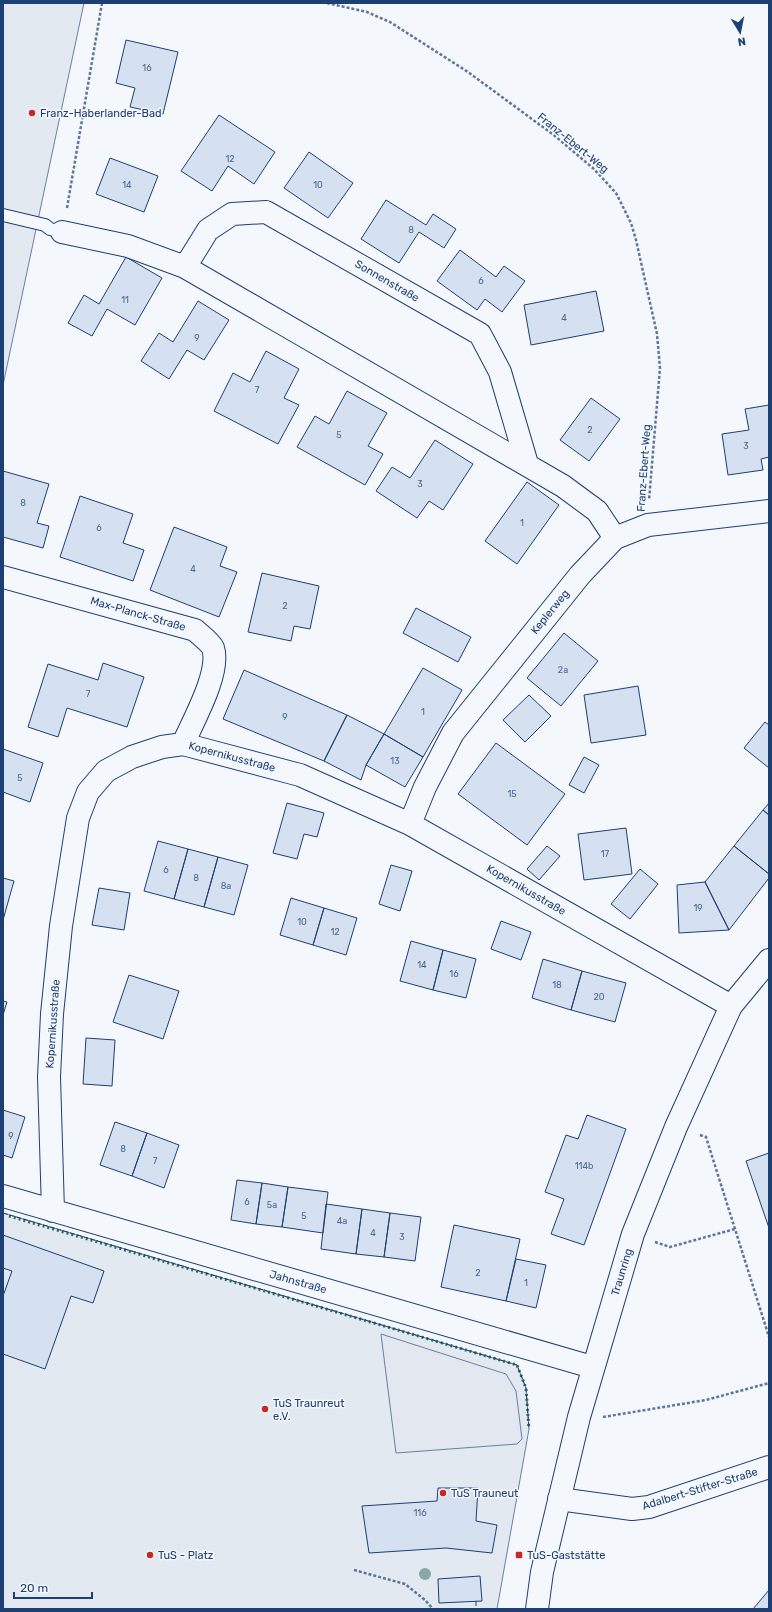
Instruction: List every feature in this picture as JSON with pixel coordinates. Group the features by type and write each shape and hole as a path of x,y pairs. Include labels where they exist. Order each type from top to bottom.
{"street":[{"name":"Sonnenstraße","path":"185,267 208,230 232,214 266,212 474,330 480,334 500,372 527,464"},
{"path":"62,232 128,246 185,267 563,486 597,511 615,538"},
{"name":"Keplerweg","path":"410,824 425,787 453,733 580,575 615,538 648,525 769,511"},
{"name":"Max-Planck-Straße","path":"3,577 195,630 212,646 215,661 212,676 183,744"},
{"name":"Kopernikusstraße","path":"53,1211 49,1077 52,1014 61,926 78,818 88,792 106,771 132,757 162,747 183,744 300,775 410,824 731,1006"},
{"name":"Traunring","path":"537,1609 542,1572 579,1417 592,1367 633,1234 676,1127 731,1006 769,960"},
{"name":"Jahnstraße","path":"3,1196 592,1367"},
{"name":"Adalbert-Stifter-Straße","path":"559,1499 632,1509 649,1507 769,1467"}],"lane":[{"path":"3,215 45,224 50,229 62,232"}],"path":[{"path":"62,232 102,3"},
{"name":"Franz-Ebert-Weg","path":"328,3 367,12 390,22 468,72 555,136 594,168 616,193 631,223 636,240 657,334 660,368 649,494 648,525"},
{"path":"676,1127 706,1137 769,1337"},
{"path":"633,1234 670,1247 735,1229"},
{"path":"579,1417 591,1419 706,1400 769,1383"},
{"path":"354,1570 405,1584 425,1600 433,1609"}],"shaded area":[{"name":"Franz-Haberlander-Bad","path":"3,3 84,3 3,385"},
{"name":"TuS Traunreut e.V.","path":"3,1213 517,1365 526,1388 529,1429 497,1609 3,1609"},
{"path":"381,1334 506,1374 516,1391 522,1439 517,1444 396,1453"}],"building":[{"path":"126,40 178,52 163,114 130,107 135,88 116,83"},
{"path":"219,115 275,152 254,184 228,166 212,191 181,171"},
{"path":"309,152 353,183 328,218 284,188"},
{"path":"110,158 158,176 144,212 96,194"},
{"path":"386,200 426,225 433,214 456,229 444,248 419,232 399,263 361,239"},
{"path":"460,250 496,277 504,266 525,281 502,312 485,299 477,310 437,281"},
{"path":"126,257 162,278 135,325 107,309 92,336 68,323 84,295 99,304"},
{"path":"596,291 604,331 531,345 524,305"},
{"path":"198,301 229,320 204,360 187,350 169,379 141,361 159,333 173,342"},
{"path":"266,351 299,369 284,398 299,405 278,444 214,411 233,373 250,382"},
{"path":"347,391 387,413 368,446 383,454 365,485 297,447 315,416 329,424"},
{"path":"591,398 620,419 589,461 560,440"},
{"path":"769,405 769,457 761,459 763,470 728,475 722,434 749,430 745,409"},
{"path":"435,440 473,464 443,510 429,501 417,518 376,491 392,467 410,478"},
{"path":"3,471 49,484 37,523 49,526 43,548 3,537"},
{"path":"527,482 559,505 517,564 485,541"},
{"path":"80,496 133,514 123,543 144,550 133,581 60,557"},
{"path":"174,527 227,547 220,566 237,572 219,617 150,590"},
{"path":"262,573 319,586 310,629 294,626 291,641 248,632"},
{"path":"416,608 471,637 458,662 403,633"},
{"path":"564,633 598,661 561,706 527,678"},
{"path":"103,663 144,677 127,727 67,708 58,737 28,727 48,664 98,680"},
{"path":"423,668 462,690 423,757 384,734"},
{"path":"244,670 347,715 324,761 223,719"},
{"path":"638,686 646,735 591,743 584,695"},
{"path":"529,695 551,716 525,742 503,720"},
{"path":"347,715 384,734 366,765 361,780 324,761"},
{"path":"765,722 769,725 769,768 744,748"},
{"path":"384,734 423,757 405,787 366,765"},
{"path":"496,743 565,794 527,845 458,794"},
{"path":"3,749 43,763 30,802 3,792"},
{"path":"584,757 599,765 584,793 569,785"},
{"path":"287,803 324,813 317,837 304,834 297,859 273,853"},
{"path":"769,803 769,815 763,810"},
{"path":"763,810 769,815 769,874 734,846"},
{"path":"626,828 632,874 584,880 578,834"},
{"path":"158,841 188,849 174,899 144,891"},
{"path":"547,846 560,856 539,880 527,869"},
{"path":"734,846 769,874 769,878 729,930 705,882"},
{"path":"188,849 218,857 204,907 174,899"},
{"path":"218,857 248,865 234,915 204,907"},
{"path":"391,865 412,871 400,911 379,904"},
{"path":"640,869 658,884 630,919 611,904"},
{"path":"3,878 14,881 3,920"},
{"path":"705,882 729,930 679,933 677,885"},
{"path":"99,888 130,893 124,930 92,925"},
{"path":"291,898 324,908 313,945 280,935"},
{"path":"324,908 357,918 346,955 313,945"},
{"path":"501,921 531,932 521,960 491,949"},
{"path":"411,941 443,950 433,990 400,981"},
{"path":"443,950 476,959 466,998 433,990"},
{"path":"543,959 582,971 571,1010 532,998"},
{"path":"582,971 626,983 615,1022 571,1010"},
{"path":"129,975 179,991 163,1039 113,1022"},
{"path":"3,1001 7,1002 3,1015"},
{"path":"86,1038 115,1040 112,1086 83,1084"},
{"path":"3,1110 25,1117 12,1158 3,1155"},
{"path":"587,1115 626,1129 584,1245 551,1234 564,1199 545,1192 566,1135 578,1139"},
{"path":"115,1122 147,1133 132,1176 100,1165"},
{"path":"147,1133 179,1145 164,1188 132,1176"},
{"path":"769,1153 769,1228 746,1161"},
{"path":"237,1180 262,1183 256,1224 231,1220"},
{"path":"262,1183 288,1187 282,1227 256,1224"},
{"path":"288,1187 328,1192 323,1233 282,1227"},
{"path":"326,1204 362,1209 356,1254 321,1249"},
{"path":"362,1209 390,1213 384,1257 356,1254"},
{"path":"390,1213 421,1217 415,1261 384,1257"},
{"path":"454,1225 520,1239 506,1301 441,1287"},
{"path":"3,1235 104,1271 93,1303 71,1296 45,1369 3,1354 3,1296 12,1271 3,1268"},
{"path":"516,1259 546,1265 536,1308 506,1301"},
{"path":"438,1488 478,1488 476,1521 497,1525 492,1553 446,1548 369,1553 362,1506 437,1501"},
{"path":"480,1576 482,1601 439,1603 438,1579"},
{"path":"769,1590 769,1609 753,1609"}],"hedge":[{"path":"9,1216 517,1365 526,1388 529,1429"}],"fence":[{"path":"3,1213 517,1365 526,1388 529,1429"},
{"path":"476,1601 476,1609"}],"place":[{"name":"Franz-Haberlander-Bad","path":"32,113"},
{"name":"TuS Traunreut e.V.","path":"265,1409"},
{"name":"TuS Trauneut","path":"443,1493"},
{"name":"TuS - Platz","path":"150,1555"},
{"name":"TuS-Gaststätte","path":"519,1555"}]}
